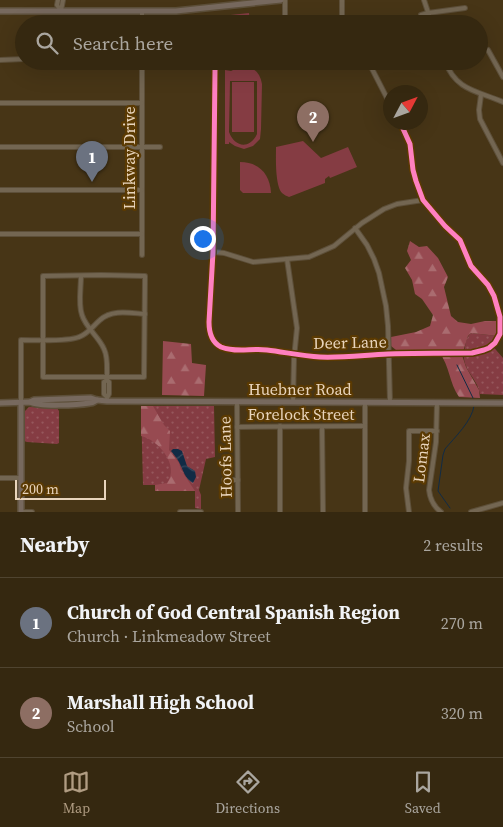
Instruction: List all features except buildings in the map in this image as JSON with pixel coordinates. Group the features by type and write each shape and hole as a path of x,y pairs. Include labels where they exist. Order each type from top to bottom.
{"main road":[{"path":"0,11 176,11 232,3 283,0"},
{"name":"Huebner Road","path":"0,403 92,403 97,400 107,399 237,402 503,403"},
{"path":"21,403 21,512"}],"street":[{"path":"58,0 57,5 61,11"},
{"path":"61,11 63,0"},
{"path":"283,0 284,15"},
{"path":"342,0 342,15"},
{"path":"424,0 428,13"},
{"path":"421,15 465,8"},
{"path":"488,50 503,77"},
{"path":"0,60 15,60"},
{"name":"Linkway Drive","path":"142,70 142,255"},
{"path":"216,70 214,252 224,253 253,262 305,257 334,246 355,228 384,208 423,200 414,176 410,144 404,130"},
{"path":"373,70 383,90"},
{"path":"450,70 461,84 472,92 503,102"},
{"path":"481,95 478,110 480,119 503,163"},
{"path":"0,103 142,103"},
{"path":"0,146 160,147"},
{"path":"0,190 142,190"},
{"name":"Deer Lane","path":"214,252 209,331 211,337 223,348 232,350 268,350 333,357 472,353 484,350 495,343 501,328 500,317 492,291 471,266 460,240 445,226 423,200"},
{"path":"355,228 367,245 379,273 387,316 390,402"},
{"path":"0,234 142,234"},
{"path":"287,259 297,328 293,402"},
{"path":"44,276 81,276 145,276 144,377 43,377 44,276"},
{"path":"81,276 81,310 83,318 106,354 107,378 109,382 107,399"},
{"path":"21,403 21,340 74,339 85,334 109,314 128,312 145,314"},
{"name":"Hoofs Lane","path":"237,402 238,512"},
{"path":"365,402 365,512"},
{"name":"Lomax","path":"437,402 437,431 429,495 433,504 441,512"},
{"path":"280,426 280,512"},
{"name":"Forelock Street","path":"237,427 365,426"},
{"path":"322,427 323,512"},
{"path":"408,512 406,488 409,431 437,431"},
{"path":"0,478 21,478"},
{"path":"224,480 238,480"},
{"path":"471,512 503,503"},
{"path":"21,512 32,512"},
{"path":"180,512 201,512"}],"shaded area":[{"path":"249,13 249,15 231,15"},
{"path":"225,70 255,70 262,84 260,139 253,146 244,149 229,142 229,144 225,144","holes":["230,81 257,81 257,134 251,142 243,145 235,141 229,132"]},
{"path":"232,82 254,82 254,132 232,132"},
{"path":"303,141 321,158 348,147 357,167 330,178 329,176 325,179 325,183 289,197 282,193 278,184 276,147"},
{"path":"240,162 253,164 262,170 268,180 271,193 243,193 240,190"},
{"path":"471,333 498,336 490,343 503,358 503,395 480,394 476,382 466,367 464,355 466,343"},
{"path":"141,406 214,406 215,457 206,459 199,490 201,509 195,508 195,491 155,491 155,485 143,485"},
{"path":"29,407 57,408 59,411 59,443 24,441 25,411"}],"green space":[{"path":"410,241 419,247 427,246 438,258 448,277 444,287 451,316 458,322 471,324 498,321 498,336 471,333 468,336 462,355 466,367 479,390 480,398 459,397 443,357 439,352 396,350 391,346 391,337 416,332 430,326 433,315 422,299 415,294 412,280 405,268 411,260 407,251"},
{"path":"163,341 191,344 192,363 206,365 204,396 162,395"},
{"path":"141,406 153,406 164,425 170,431 169,450 195,491 155,491 155,485 167,483 171,469 166,455 161,448 148,438 141,436"}],"water":[{"path":"173,449 182,451 187,466 195,471 196,477 193,483 184,474 171,451"}],"waterway":[{"path":"457,365 473,398"},
{"path":"450,508 438,491 443,455 445,449 467,423 474,406"}],"cycle path":[{"path":"215,70 213,252 209,329 215,342 226,349 261,350 337,357 472,353 489,348 495,343 500,334 500,317 494,296 488,285 471,266 460,240 445,226 423,200 413,170 410,144 404,130"}],"place":[{"name":"Marshall High School","path":"313,142"},
{"name":"Church of God Central Spanish Region","path":"92,182"}]}
